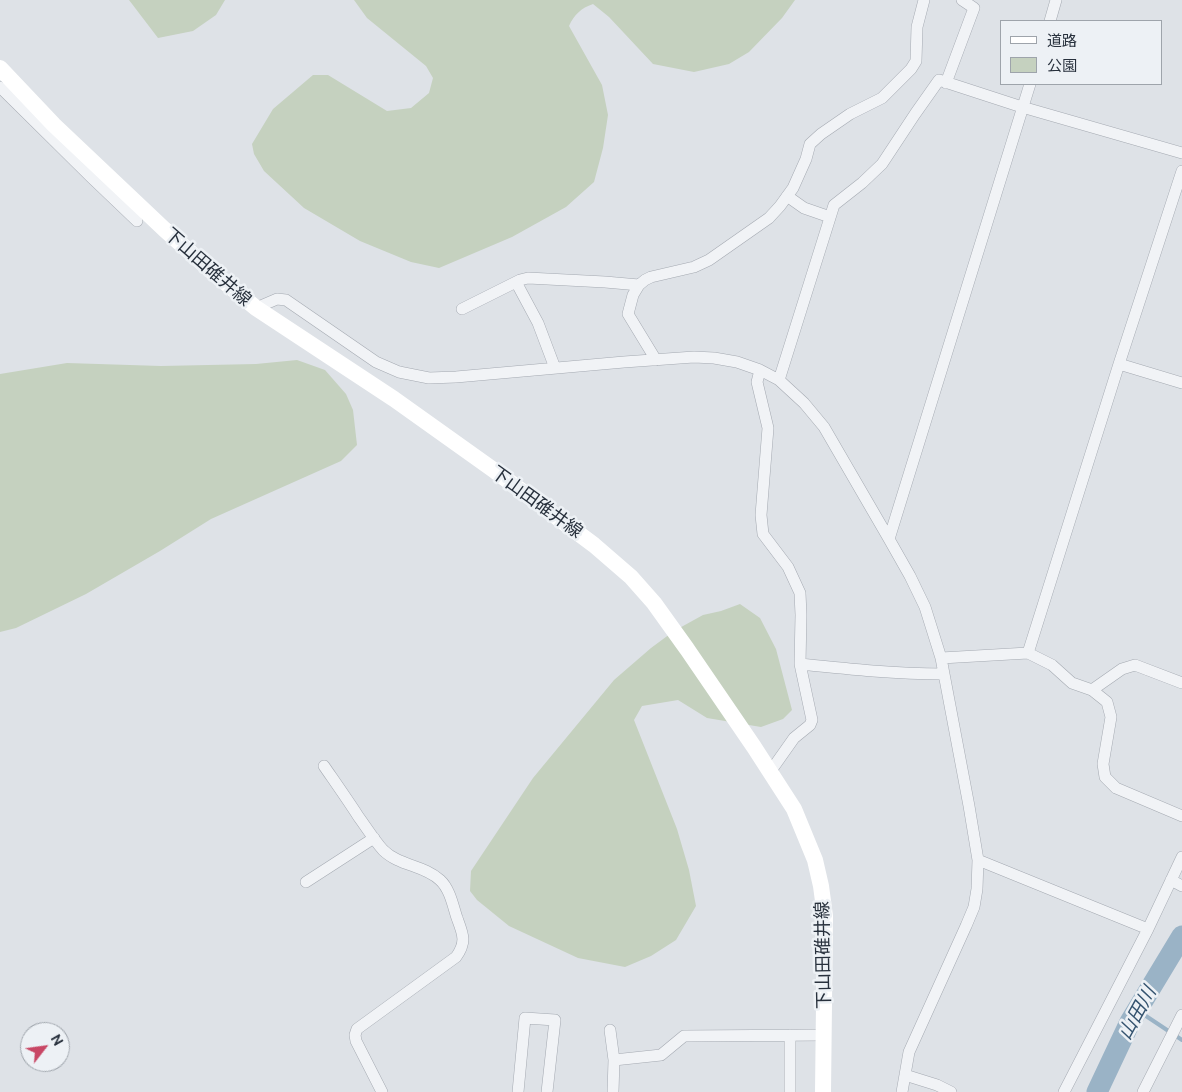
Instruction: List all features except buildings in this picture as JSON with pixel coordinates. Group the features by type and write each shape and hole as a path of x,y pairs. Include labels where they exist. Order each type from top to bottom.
{"main road":[{"name":"下山田碓井線","path":"0,68 54,125 164,229 256,308 394,399 495,471 594,545 631,578 654,603 754,746 794,809 815,860 825,916 823,1092"}],"street":[{"path":"656,360 628,314 633,295 639,285 651,277 694,267 709,260 769,218 792,188 806,159 810,144 850,114 882,98 911,69 916,61 916,42 924,0"},
{"path":"946,82 974,8 962,0"},
{"path":"1050,20 1056,0"},
{"path":"779,380 834,205 882,164 940,80 1022,107 1182,153"},
{"path":"889,539 1030,85"},
{"path":"0,87 137,221"},
{"path":"1028,653 1182,171"},
{"path":"787,196 804,208 830,217"},
{"path":"462,309 528,278 639,285"},
{"path":"516,282 538,323 555,368"},
{"path":"256,308 277,299 286,300 376,362 399,372 429,378 456,378 694,357 737,362 760,370 779,380 804,403 824,427 910,576 925,607 941,658 978,860 978,890 974,907 909,1052 902,1092"},
{"path":"1119,364 1182,383"},
{"path":"760,370 757,382 768,428 761,515 763,534 788,567 800,592 802,616 800,664 812,720 810,725 794,738 770,772"},
{"path":"941,658 1028,653 1052,665 1072,683 1092,690 1108,702 1111,717 1103,764 1105,777 1116,788 1182,816"},
{"path":"800,664 870,671 943,674"},
{"path":"1092,690 1122,669 1135,665 1182,683"},
{"path":"324,766 384,851 396,860 427,872 440,880 447,890 462,930 464,941 462,950 456,957 357,1029 356,1041 382,1092"},
{"path":"306,882 374,838"},
{"path":"1064,1092 1148,929 1177,884 1182,858"},
{"path":"978,860 1148,929"},
{"path":"1143,1092 1182,1015"},
{"path":"518,1092 525,1018 555,1020 547,1092"},
{"path":"610,1030 614,1060 613,1092"},
{"path":"790,1035 790,1092"},
{"path":"614,1060 661,1055 684,1036 824,1035"},
{"path":"905,1075 937,1085 951,1092"}],"green space":[{"path":"129,0 225,0 216,15 193,31 158,38"},
{"path":"354,0 795,0 782,18 749,52 729,64 694,72 653,64 609,17 593,4 581,10 573,18 569,26 602,85 608,115 603,148 594,182 566,207 512,237 439,268 411,262 360,241 304,208 264,171 254,154 252,144 273,109 313,75 328,75 387,111 411,108 429,93 433,78 426,66 367,18"},
{"path":"297,360 325,370 346,394 353,410 357,445 341,461 211,519 86,594 16,628 0,632 0,374 67,363 161,366 256,364"},
{"path":"740,604 760,618 776,649 792,710 783,719 761,727 707,718 678,700 642,706 634,720 677,829 689,870 696,906 676,940 651,956 625,967 578,958 509,926 477,900 470,891 471,871 533,778 614,680 651,648 674,631 703,615"}],"waterway":[{"name":"山田川","path":"1097,1092 1130,1022 1182,936"},
{"path":"1137,1010 1182,1040"}]}
